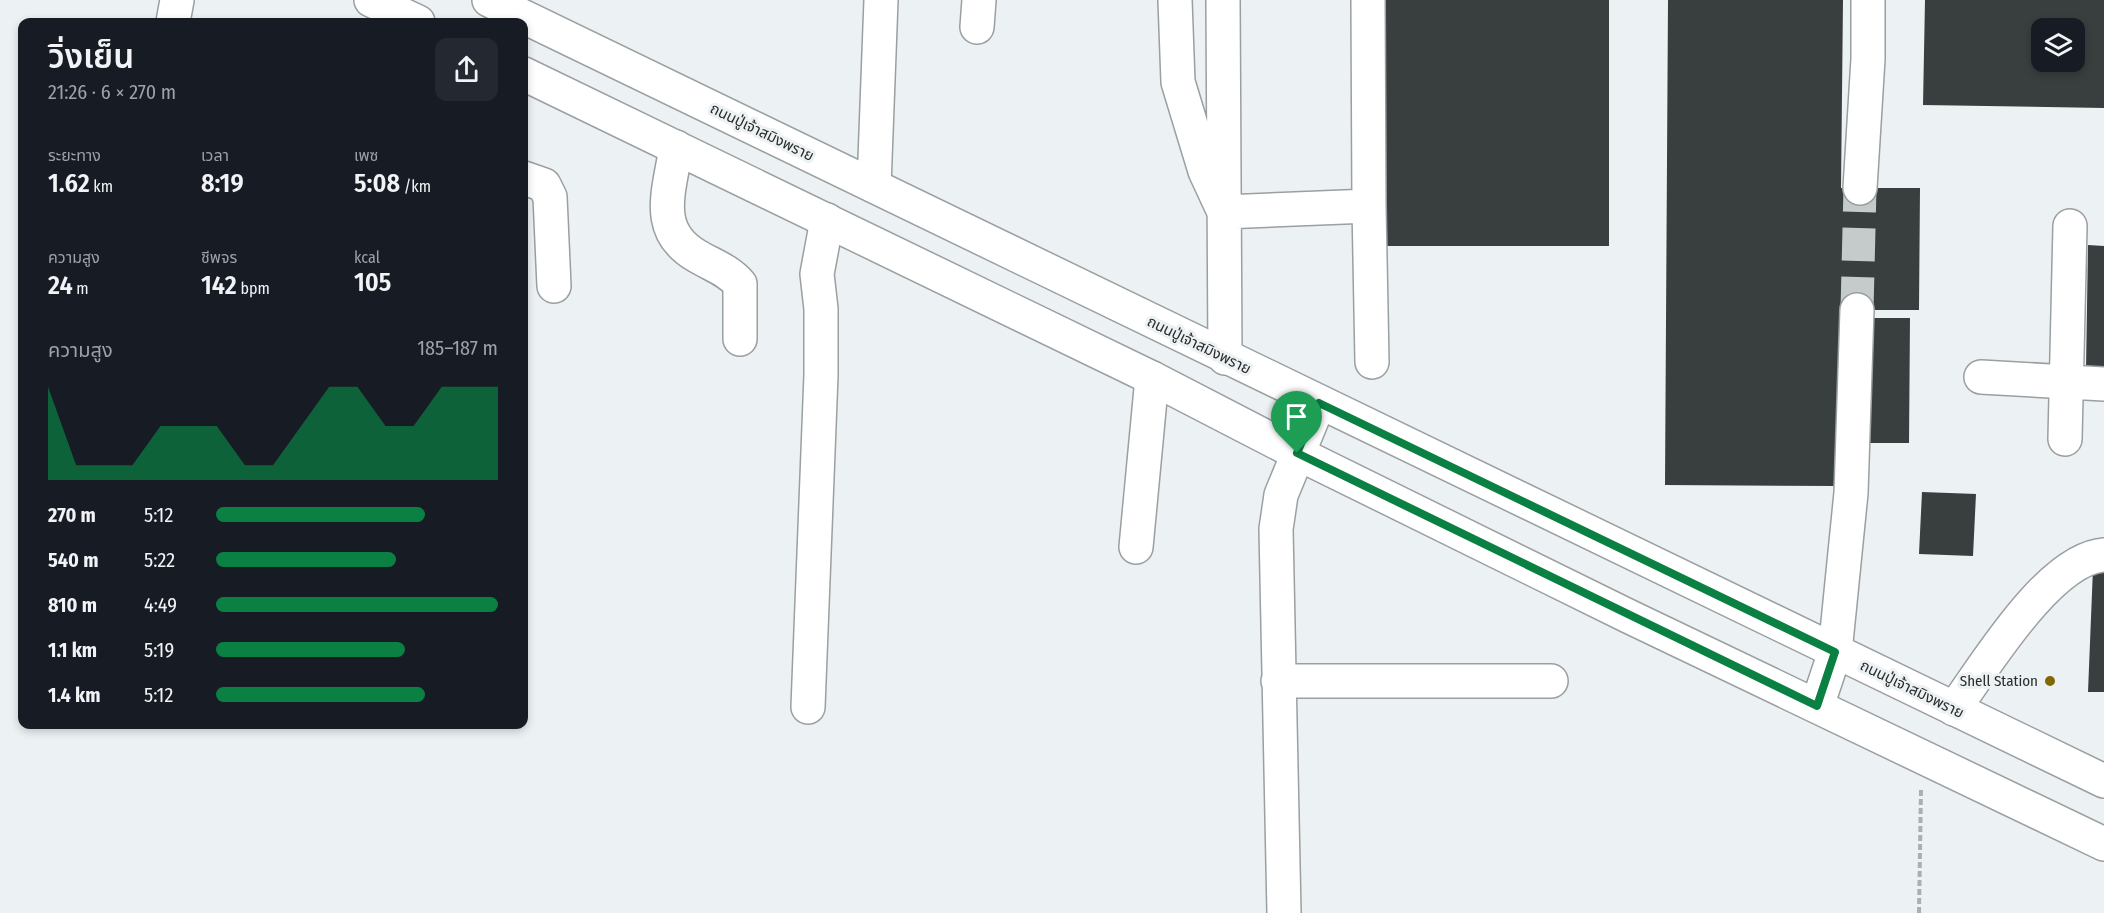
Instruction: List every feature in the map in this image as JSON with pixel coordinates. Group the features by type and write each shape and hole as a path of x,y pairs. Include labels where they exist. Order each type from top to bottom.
{"main road":[{"path":"174,18 177,0"},
{"path":"371,0 409,18"},
{"name":"ถนนปู่เจ้าสมิงพราย","path":"489,0 527,18"},
{"path":"874,186 881,0"},
{"path":"1175,0 1178,82 1205,171 1224,212"},
{"path":"1223,0 1226,358"},
{"path":"1368,0 1372,362"},
{"path":"1860,188 1868,59 1868,0"},
{"name":"ถนนปู่เจ้าสมิงพราย","path":"528,19 2104,781"},
{"path":"528,76 1152,378 1297,453 2104,844"},
{"path":"664,141 670,230 680,246 732,274 740,284 740,339"},
{"path":"528,179 544,185 550,197 554,286"},
{"path":"1224,212 1369,206"},
{"path":"808,707 821,375 821,309 817,274 827,220"},
{"path":"2065,439 2070,226"},
{"path":"1817,706 1835,652 1851,493 1857,310"},
{"path":"1982,377 2104,384"},
{"path":"1136,547 1152,378"},
{"path":"1284,913 1276,529 1281,495 1319,403"},
{"path":"1953,709 2032,603 2068,568 2085,559 2104,555"},
{"path":"1278,681 1551,681"}],"path":[{"path":"1919,913 1922,757"}],"building":[{"path":"1376,0 1609,0 1609,246 1387,246 1387,217 1376,217"},
{"path":"1668,0 1843,0 1841,188 1920,188 1919,310 1840,310 1839,486 1665,485"},
{"path":"1925,0 2104,0 2104,108 1923,105"},
{"path":"2088,245 2104,246 2104,371 2086,370"},
{"path":"1863,318 1910,318 1909,443 1862,443"},
{"path":"1922,492 1976,494 1973,556 1919,554"},
{"path":"2093,568 2104,568 2104,692 2088,692"}],"tunnel":[{"path":"1857,310 1860,188"}],"place":[{"name":"Shell Station","path":"2050,681"}],"route":[{"path":"1319,403 1835,652 1817,706 1297,453 1319,403"}]}
